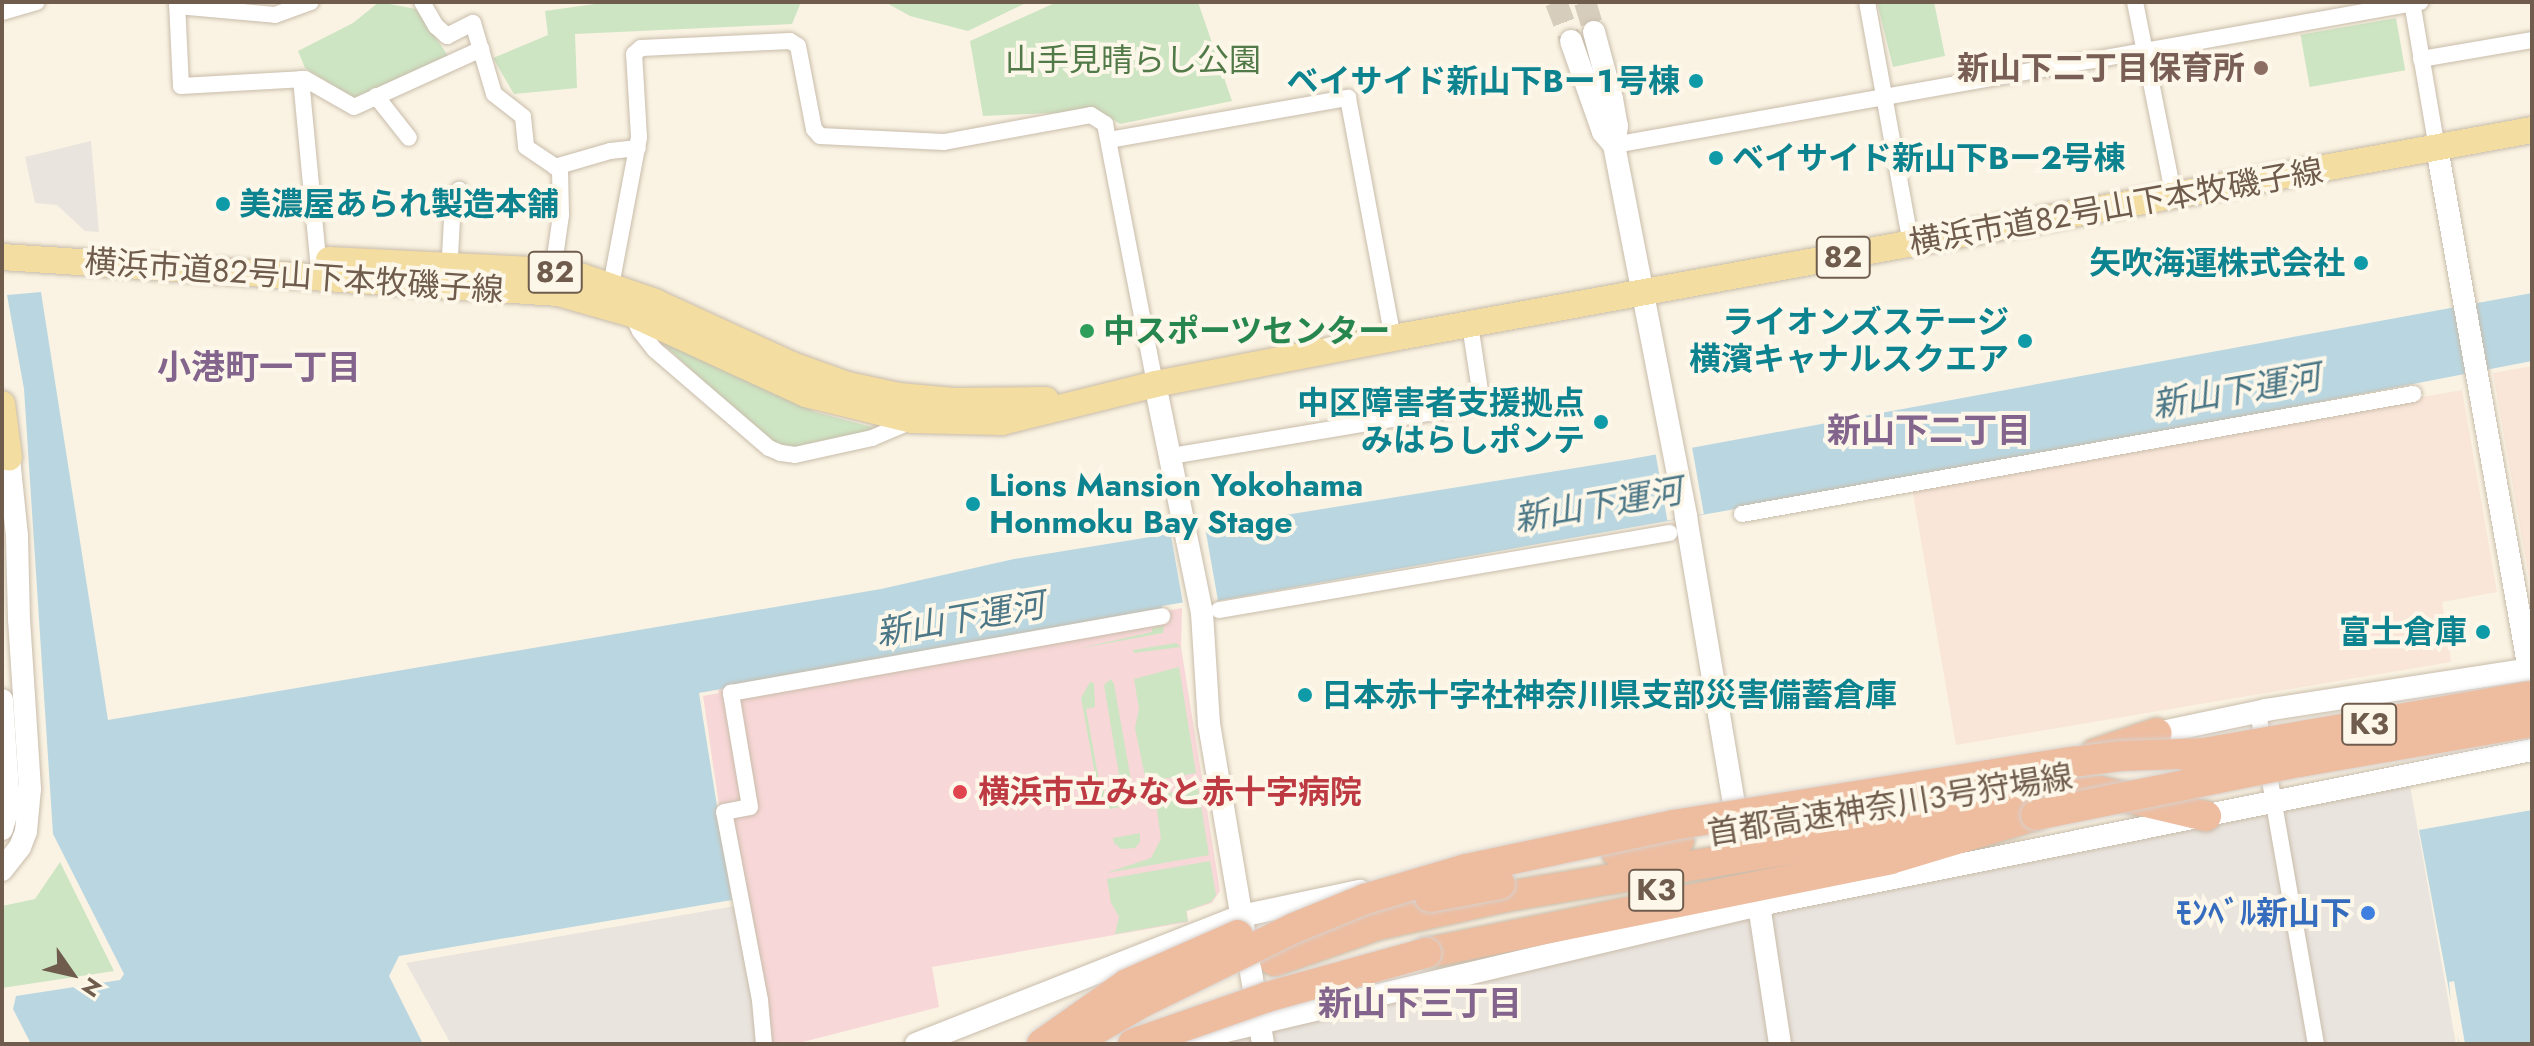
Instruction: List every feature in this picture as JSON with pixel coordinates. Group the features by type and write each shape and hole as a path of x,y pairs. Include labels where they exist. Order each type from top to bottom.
{"highway":[{"name":"首都高速神奈川3号狩場線","path":"1042,1044 1127,984 1213,944 1312,912 1456,880 1919,799 2207,753 2531,679"},
{"name":"首都高速神奈川3号狩場線","path":"1104,1044 1157,1012 1275,961 1517,911 1671,887 2300,762 2532,722"},
{"name":"K3","path":"1213,944 1343,912 1915,812 2157,733"},
{"name":"K3","path":"1071,1044 1143,1002 1294,928 1365,899 1466,869 1673,825 2058,764 2121,756 2207,753"},
{"name":"K3","path":"1275,961 1377,925 1504,897 1916,828 2008,801 2099,791 2206,816"},
{"name":"K3","path":"1133,1044 1267,997 1426,953 1891,859 2036,815"}],"main road":[{"name":"横浜市道82号山下本牧磯子線","path":"4,255 610,295 632,314 806,394 913,420 1002,422 1155,384 1393,338 2532,130"},
{"name":"横浜市道82号山下本牧磯子線","path":"4,255 318,259 553,271 848,385 899,396 954,401 1086,399"},
{"path":"2,404 6,447"}],"street":[{"path":"2,12 37,2"},
{"path":"311,2 275,15 177,4 181,86 301,79 354,107 481,49"},
{"path":"422,2 436,26 447,36 473,23 494,94 523,117 526,147 560,170 561,215 553,271"},
{"path":"1867,2 1911,245"},
{"path":"2135,2 2174,197"},
{"path":"916,1044 974,1024 1241,916 1737,822 2258,712 2531,679 2421,59 2414,2 1614,145"},
{"path":"1594,32 1617,126 1614,145 1674,450 1737,822"},
{"path":"2421,59 2532,40"},
{"path":"610,295 638,148 634,54 641,48 790,41 798,46 814,129 820,136 944,142 1091,115 1105,124 1155,384 1188,530 1210,606 1209,724 1261,1034"},
{"path":"1571,41 1603,132 1614,145"},
{"path":"301,79 318,259"},
{"path":"376,96 409,138"},
{"path":"1109,140 1348,98 1393,338"},
{"path":"555,167 610,151 638,148"},
{"path":"454,266 450,256 453,200 459,190"},
{"path":"632,314 640,331 655,350 769,448 781,453 795,455 872,438 913,420"},
{"path":"1171,456 1482,404 1470,325"},
{"path":"1742,514 2413,394"},
{"path":"2,870 20,847 30,806 17,536 6,447"},
{"path":"1210,606 1669,533"},
{"path":"764,1044 760,1000 724,812 750,807 731,693 1162,616"},
{"path":"2,700 8,808 2,829"},
{"path":"2258,712 2316,1044"},
{"path":"1171,1044 1261,1034 1759,905 2532,750"},
{"path":"1759,905 1780,1044"}],"shaded area":[{"path":"91,141 99,232 85,231 57,205 35,203 25,157"},
{"path":"2532,366 2532,595 2493,373"},
{"path":"2462,390 2497,592 2442,602 2451,662 1956,745 1912,488"},
{"name":"横浜市立みなと赤十字病院","path":"1182,608 1181,647 1220,891 1212,903 1187,911 1188,922 932,967 939,1007 795,1044 760,1044 700,693"},
{"path":"2408,774 2456,1044 1142,1044"},
{"path":"735,906 760,1044 451,1044 406,963"}],"green space":[{"path":"379,2 416,9 449,57 354,98 305,68 298,51 353,23"},
{"path":"609,2 801,2 792,24 575,34 577,88 514,94 493,58 548,35 545,11"},
{"path":"885,2 1028,2 968,31 910,16"},
{"name":"山手見晴らし公園","path":"1057,2 1198,2 1232,101 1120,124 1100,111 983,116 970,41"},
{"path":"1877,2 1934,2 1945,56 1893,67"},
{"path":"2396,18 2405,70 2310,87 2300,35"},
{"path":"655,336 815,412 887,431 790,451 767,441"},
{"path":"1164,626 1163,633 1076,649 1152,632 1152,628"},
{"path":"1176,643 1181,647 1133,653 1133,650"},
{"path":"1179,667 1196,773 1146,782 1135,728 1139,709 1134,679"},
{"path":"1111,679 1131,780 1129,786 1117,789 1109,777 1119,775 1104,685"},
{"path":"1090,682 1094,683 1095,707 1086,709 1100,786 1108,797 1134,799 1133,804 1110,809 1100,802 1081,698"},
{"path":"1198,787 1209,855 1106,873 1151,858 1161,839 1157,810 1161,800 1169,793"},
{"path":"1140,833 1140,842 1135,848 1121,849 1114,843 1113,838"},
{"path":"1210,861 1216,895 1211,902 1186,911 1188,921 1115,934 1119,917 1111,903 1107,879"},
{"path":"60,862 114,971 2,988 2,906 35,899"}],"water":[{"name":"新山下運河","path":"41,292 108,720 881,589 1014,559 1631,459 2532,293 2532,361 2113,442 1217,601 1215,597 1162,606 1162,610 699,693 732,900 399,956 389,976 423,1044 31,1044 13,1009 16,996 120,980 124,974 53,834 24,389 7,295"},
{"path":"2532,810 2532,1044 2459,1044 2419,830"}],"pier":[{"path":"1692,447 1704,514 1667,520 1656,453"},
{"path":"1205,527 1218,600 1183,606 1171,533"},
{"path":"718,690 719,693 703,696 719,805 700,693"},
{"path":"2454,981 2465,1044 2460,1044 2453,1024 2449,982"}],"tunnel":[{"path":"1556,2 1571,41"},
{"path":"1585,2 1594,32"}],"place":[{"name":"新山下二丁目保育所","path":"2261,68"},
{"name":"ベイサイド新山下Bー１号棟","path":"1696,81"},
{"name":"ベイサイド新山下Bー２号棟","path":"1716,158"},
{"name":"美濃屋あられ製造本舗","path":"223,204"},
{"name":"矢吹海運株式会社","path":"2361,263"},
{"name":"中スポーツセンター","path":"1087,331"},
{"name":"ライオンズステージ 横濱キャナルスクエア","path":"2025,341"},
{"name":"中区障害者支援拠点 みはらしポンテ","path":"1601,422"},
{"name":"Lions Mansion Yokohama Honmoku Bay Stage","path":"973,504"},
{"name":"富士倉庫","path":"2483,632"},
{"name":"日本赤十字社神奈川県支部災害備蓄倉庫","path":"1305,695"},
{"name":"横浜市立みなと赤十字病院","path":"960,792"},
{"name":"ﾓﾝﾍﾞﾙ新山下","path":"2368,913"}],"district":[{"name":"小港町一丁目","path":"259,368"},
{"name":"新山下二丁目","path":"1929,431"},
{"name":"新山下三丁目","path":"1420,1004"}]}
